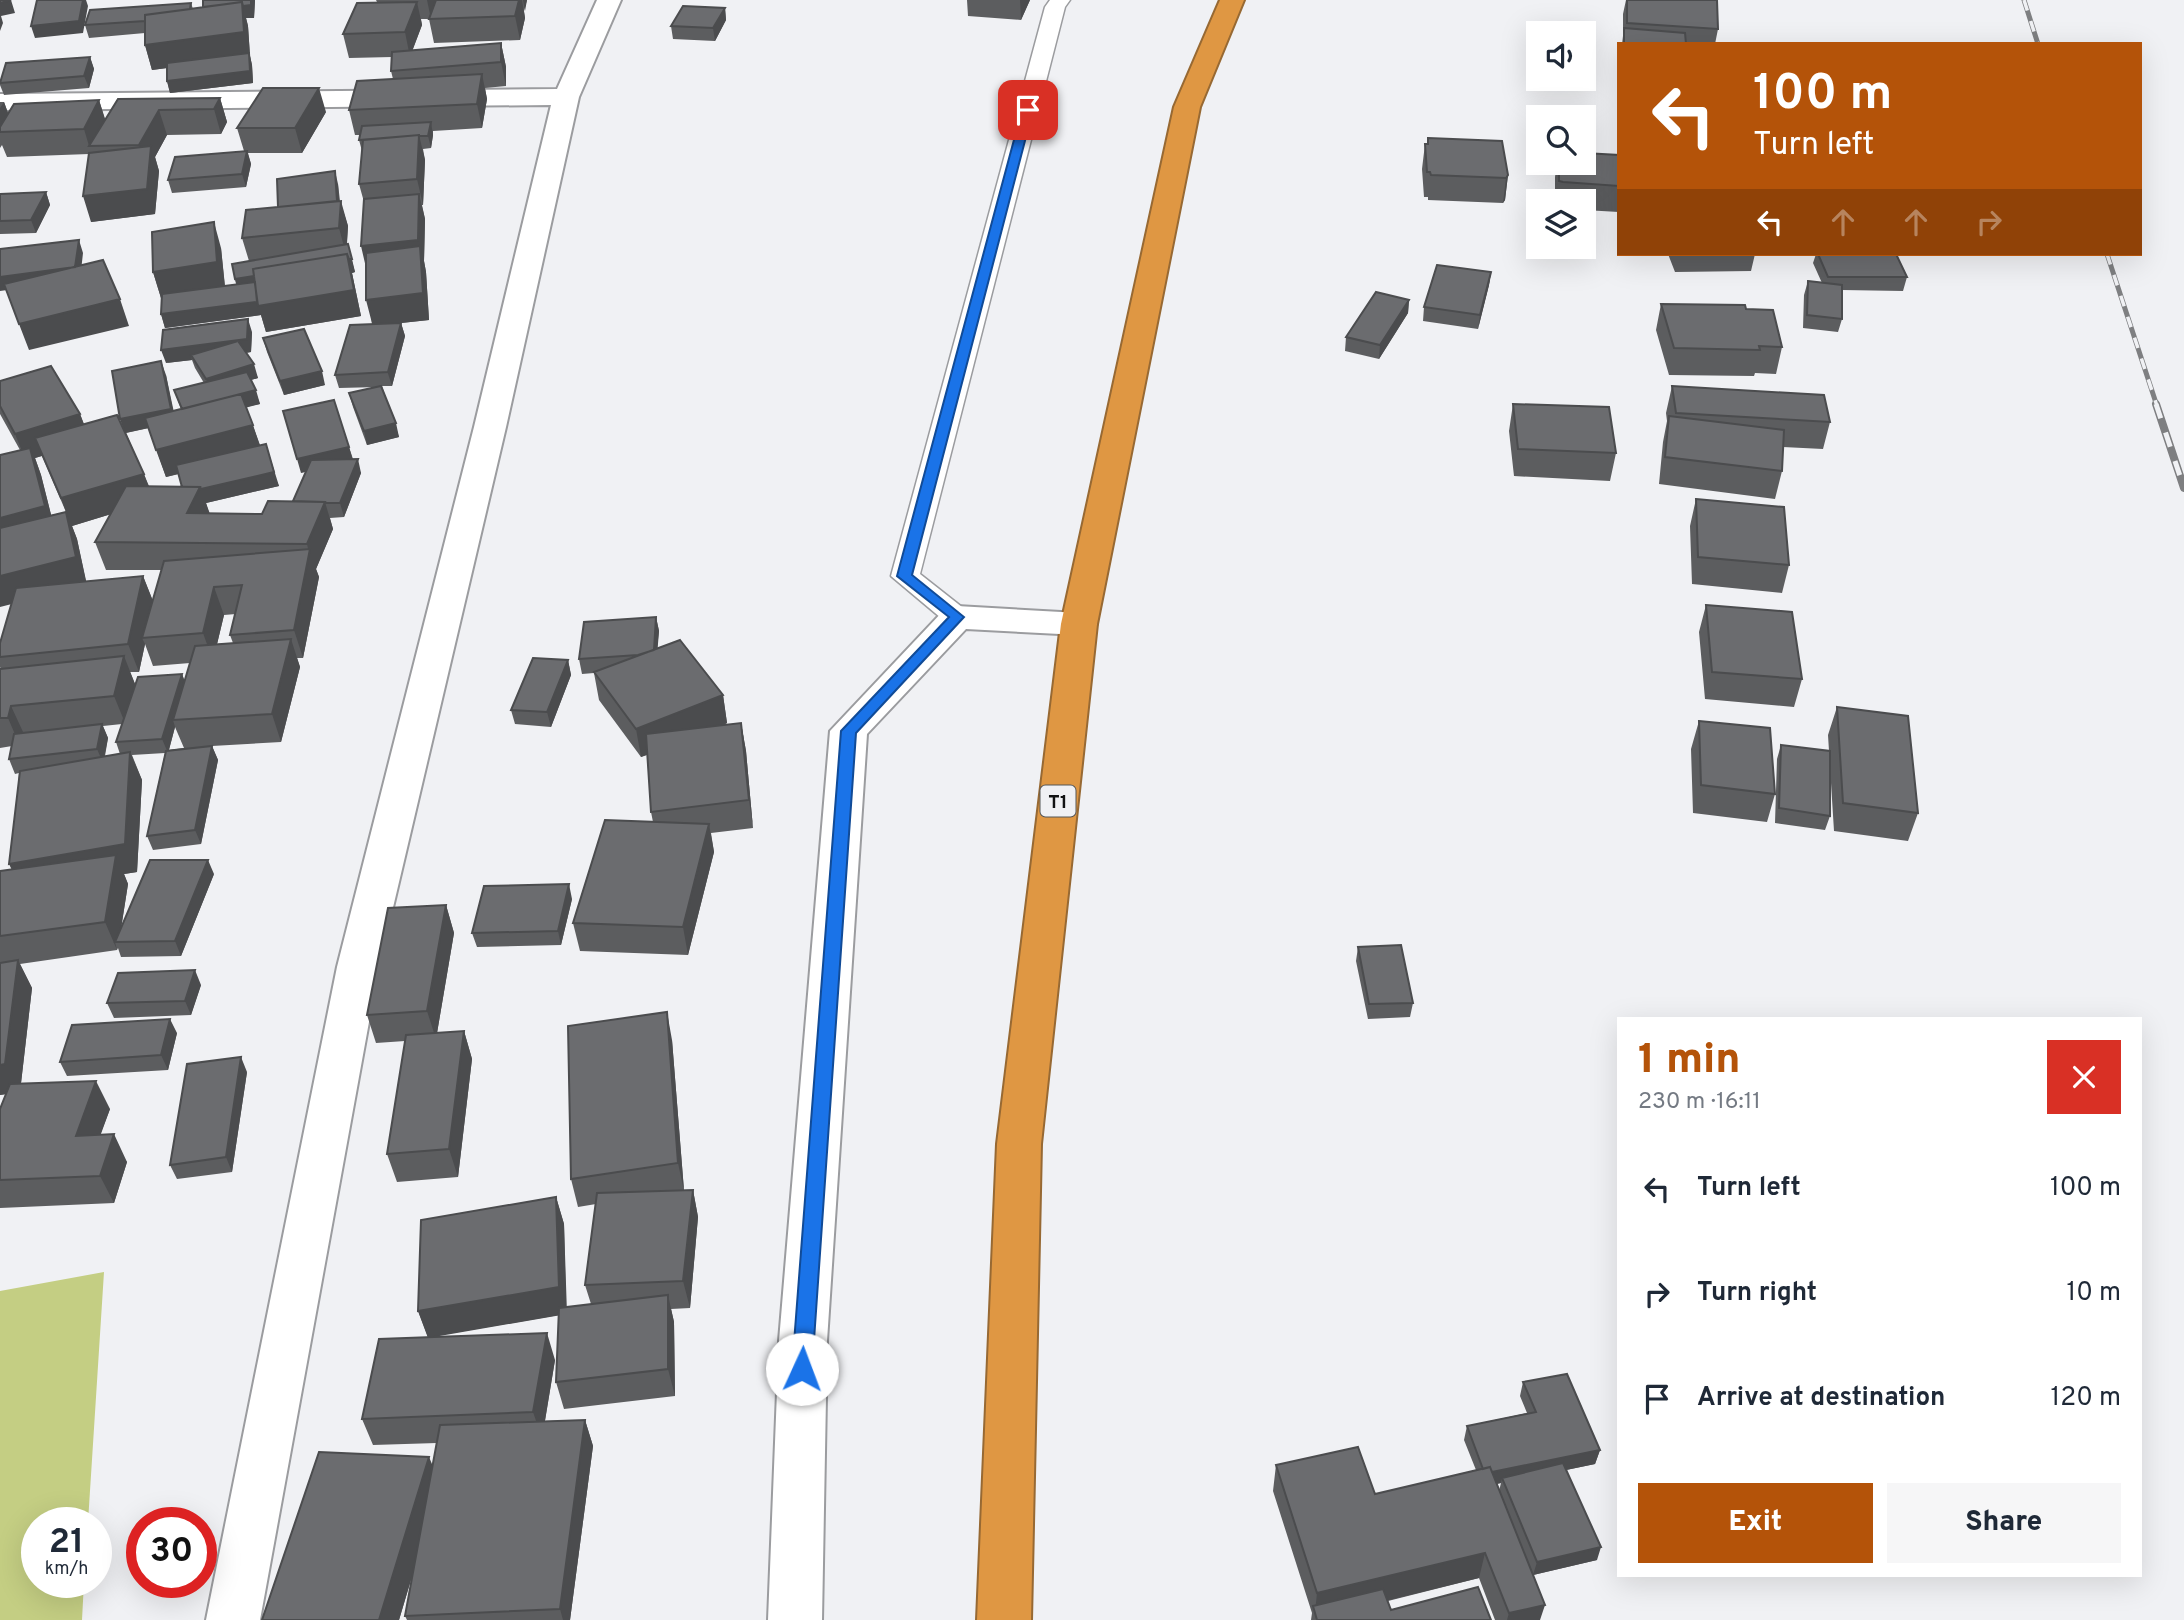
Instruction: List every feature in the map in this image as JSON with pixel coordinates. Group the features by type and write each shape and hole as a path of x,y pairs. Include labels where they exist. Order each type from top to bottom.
{"highway":[{"name":"T1","path":"1004,1620 1019,1144 1079,624 1187,107 1232,0"}],"street":[{"path":"233,1620 358,967 490,428 566,97 609,0"},
{"path":"0,102 566,97"},
{"path":"795,1620 803,1341 849,731 957,617 1079,624"}],"lane":[{"path":"957,617 905,576 1055,7 1060,0"}],"green space":[{"path":"104,1272 89,1507 21,1507 21,1598 83,1598 82,1620 0,1620 0,1291"}],"building":[{"path":"37,0 83,0 79,21 31,26"},
{"path":"203,0 251,0 251,5 243,6 242,2 203,7"},
{"path":"436,0 519,0 515,16 429,19"},
{"path":"1627,0 1717,0 1718,29 1627,23"},
{"path":"242,2 244,32 145,45 145,15"},
{"path":"417,2 405,32 343,34 357,3"},
{"path":"191,3 190,9 145,15 145,21 85,25 90,10"},
{"path":"683,6 725,8 713,28 671,26"},
{"path":"1624,28 1685,33 1686,42 1624,42"},
{"path":"501,43 501,62 391,71 392,52"},
{"path":"249,53 250,71 167,81 167,63"},
{"path":"90,57 84,76 0,83 6,63"},
{"path":"482,74 477,104 349,110 357,81"},
{"path":"263,88 319,88 295,128 237,128"},
{"path":"220,98 214,109 159,110 139,145 89,146 118,99"},
{"path":"99,100 84,129 0,132 0,127 14,104"},
{"path":"431,122 428,136 359,140 362,126"},
{"path":"419,135 417,179 359,184 363,140"},
{"path":"1428,138 1502,141 1508,175 1506,178 1431,175 1427,172 1425,144 1428,144"},
{"path":"151,146 147,189 83,196 89,153"},
{"path":"247,151 242,174 168,180 175,157"},
{"path":"1596,154 1617,155 1617,186 1559,181 1559,175 1596,175"},
{"path":"335,171 337,201 278,207 277,179"},
{"path":"46,192 31,220 0,221 0,194"},
{"path":"419,194 418,240 361,246 364,199"},
{"path":"341,201 339,228 242,238 246,210"},
{"path":"214,222 217,262 153,272 152,232"},
{"path":"79,240 75,267 0,277 0,249"},
{"path":"348,244 352,259 349,259 347,254 253,269 254,276 235,279 232,264"},
{"path":"420,246 423,293 366,300 366,253"},
{"path":"347,254 354,290 258,306 253,269"},
{"path":"1819,256 1897,256 1907,277 1828,277"},
{"path":"103,260 120,299 19,324 4,284"},
{"path":"1437,265 1491,272 1480,315 1424,307"},
{"path":"1808,281 1842,285 1842,319 1807,315"},
{"path":"255,282 257,302 161,314 162,294"},
{"path":"1376,292 1409,300 1380,345 1346,337"},
{"path":"1661,304 1745,305 1746,309 1773,310 1782,347 1759,346 1760,350 1674,348"},
{"path":"248,319 247,339 161,350 163,330"},
{"path":"401,323 388,372 335,375 350,325"},
{"path":"304,329 322,371 280,381 263,338"},
{"path":"238,341 254,364 206,379 191,355"},
{"path":"161,361 171,409 120,419 112,371"},
{"path":"51,366 80,414 15,434 0,406 0,381"},
{"path":"247,372 256,390 182,409 174,390"},
{"path":"381,386 396,423 364,431 349,393"},
{"path":"1672,386 1824,395 1830,422 1676,413"},
{"path":"241,394 253,425 156,450 145,418"},
{"path":"334,400 349,447 297,459 283,411"},
{"path":"1513,404 1609,407 1616,453 1518,449"},
{"path":"117,415 144,474 61,498 35,438"},
{"path":"1669,416 1784,430 1782,471 1665,457"},
{"path":"266,444 274,472 201,489 182,487 176,465"},
{"path":"30,448 45,506 0,518 0,455"},
{"path":"358,459 340,503 293,501 311,460"},
{"path":"126,486 200,487 187,513 262,514 268,501 325,502 307,544 95,542"},
{"path":"1696,499 1784,507 1789,565 1698,557"},
{"path":"66,512 76,557 0,576 0,528"},
{"path":"310,549 294,630 230,635 242,585 214,587 203,633 142,638 164,561"},
{"path":"143,576 128,644 0,657 0,643 16,588"},
{"path":"1706,605 1792,612 1802,679 1712,672"},
{"path":"656,617 654,650 638,655 579,659 584,622"},
{"path":"291,639 272,714 173,720 195,646"},
{"path":"680,640 723,695 636,729 594,672"},
{"path":"124,656 114,696 11,706 8,718 0,718 0,669"},
{"path":"533,658 568,660 547,712 511,710"},
{"path":"182,674 162,739 116,742 138,677"},
{"path":"1837,707 1908,716 1918,813 1843,803"},
{"path":"1699,721 1770,728 1775,794 1701,785"},
{"path":"741,723 749,800 651,812 646,734"},
{"path":"102,724 97,749 9,759 14,734"},
{"path":"1781,745 1830,751 1830,816 1779,808"},
{"path":"212,746 195,830 147,836 166,751"},
{"path":"130,752 125,844 9,864 20,771"},
{"path":"605,820 709,824 683,927 573,923"},
{"path":"116,855 105,922 0,936 0,871"},
{"path":"150,860 208,860 175,941 115,942"},
{"path":"569,884 558,931 472,933 484,886"},
{"path":"446,905 427,1011 367,1015 388,908"},
{"path":"1401,945 1413,1003 1369,1004 1358,947"},
{"path":"18,960 5,1064 0,1065 0,963"},
{"path":"195,970 185,1001 107,1003 118,973"},
{"path":"667,1012 678,1163 571,1179 568,1026"},
{"path":"170,1019 161,1055 60,1062 72,1025"},
{"path":"464,1031 449,1149 387,1154 406,1035"},
{"path":"241,1057 226,1157 170,1165 187,1064"},
{"path":"96,1081 76,1136 114,1134 100,1176 0,1180 0,1109 10,1084"},
{"path":"693,1190 683,1281 585,1285 597,1193"},
{"path":"556,1197 559,1287 418,1311 421,1220"},
{"path":"668,1295 668,1369 556,1382 559,1308"},
{"path":"547,1333 533,1412 362,1419 379,1339"},
{"path":"1567,1374 1600,1450 1492,1472 1490,1467 1483,1469 1467,1426 1536,1412 1523,1382"},
{"path":"585,1420 560,1609 405,1616 440,1425"},
{"path":"1358,1447 1375,1494 1490,1467 1545,1605 1509,1613 1485,1553 1317,1593 1276,1465"},
{"path":"319,1452 429,1457 379,1620 262,1620"},
{"path":"1563,1463 1601,1547 1537,1562 1502,1478"},
{"path":"1478,1587 1491,1620 1317,1620 1313,1606 1383,1589 1391,1610"}],"railway":[{"path":"2024,0 2037,42"},
{"path":"2108,256 2157,406"},
{"path":"2156,404 2184,488"}],"route":[{"path":"802,1369 849,731 957,617 905,576 1028,110"}]}
